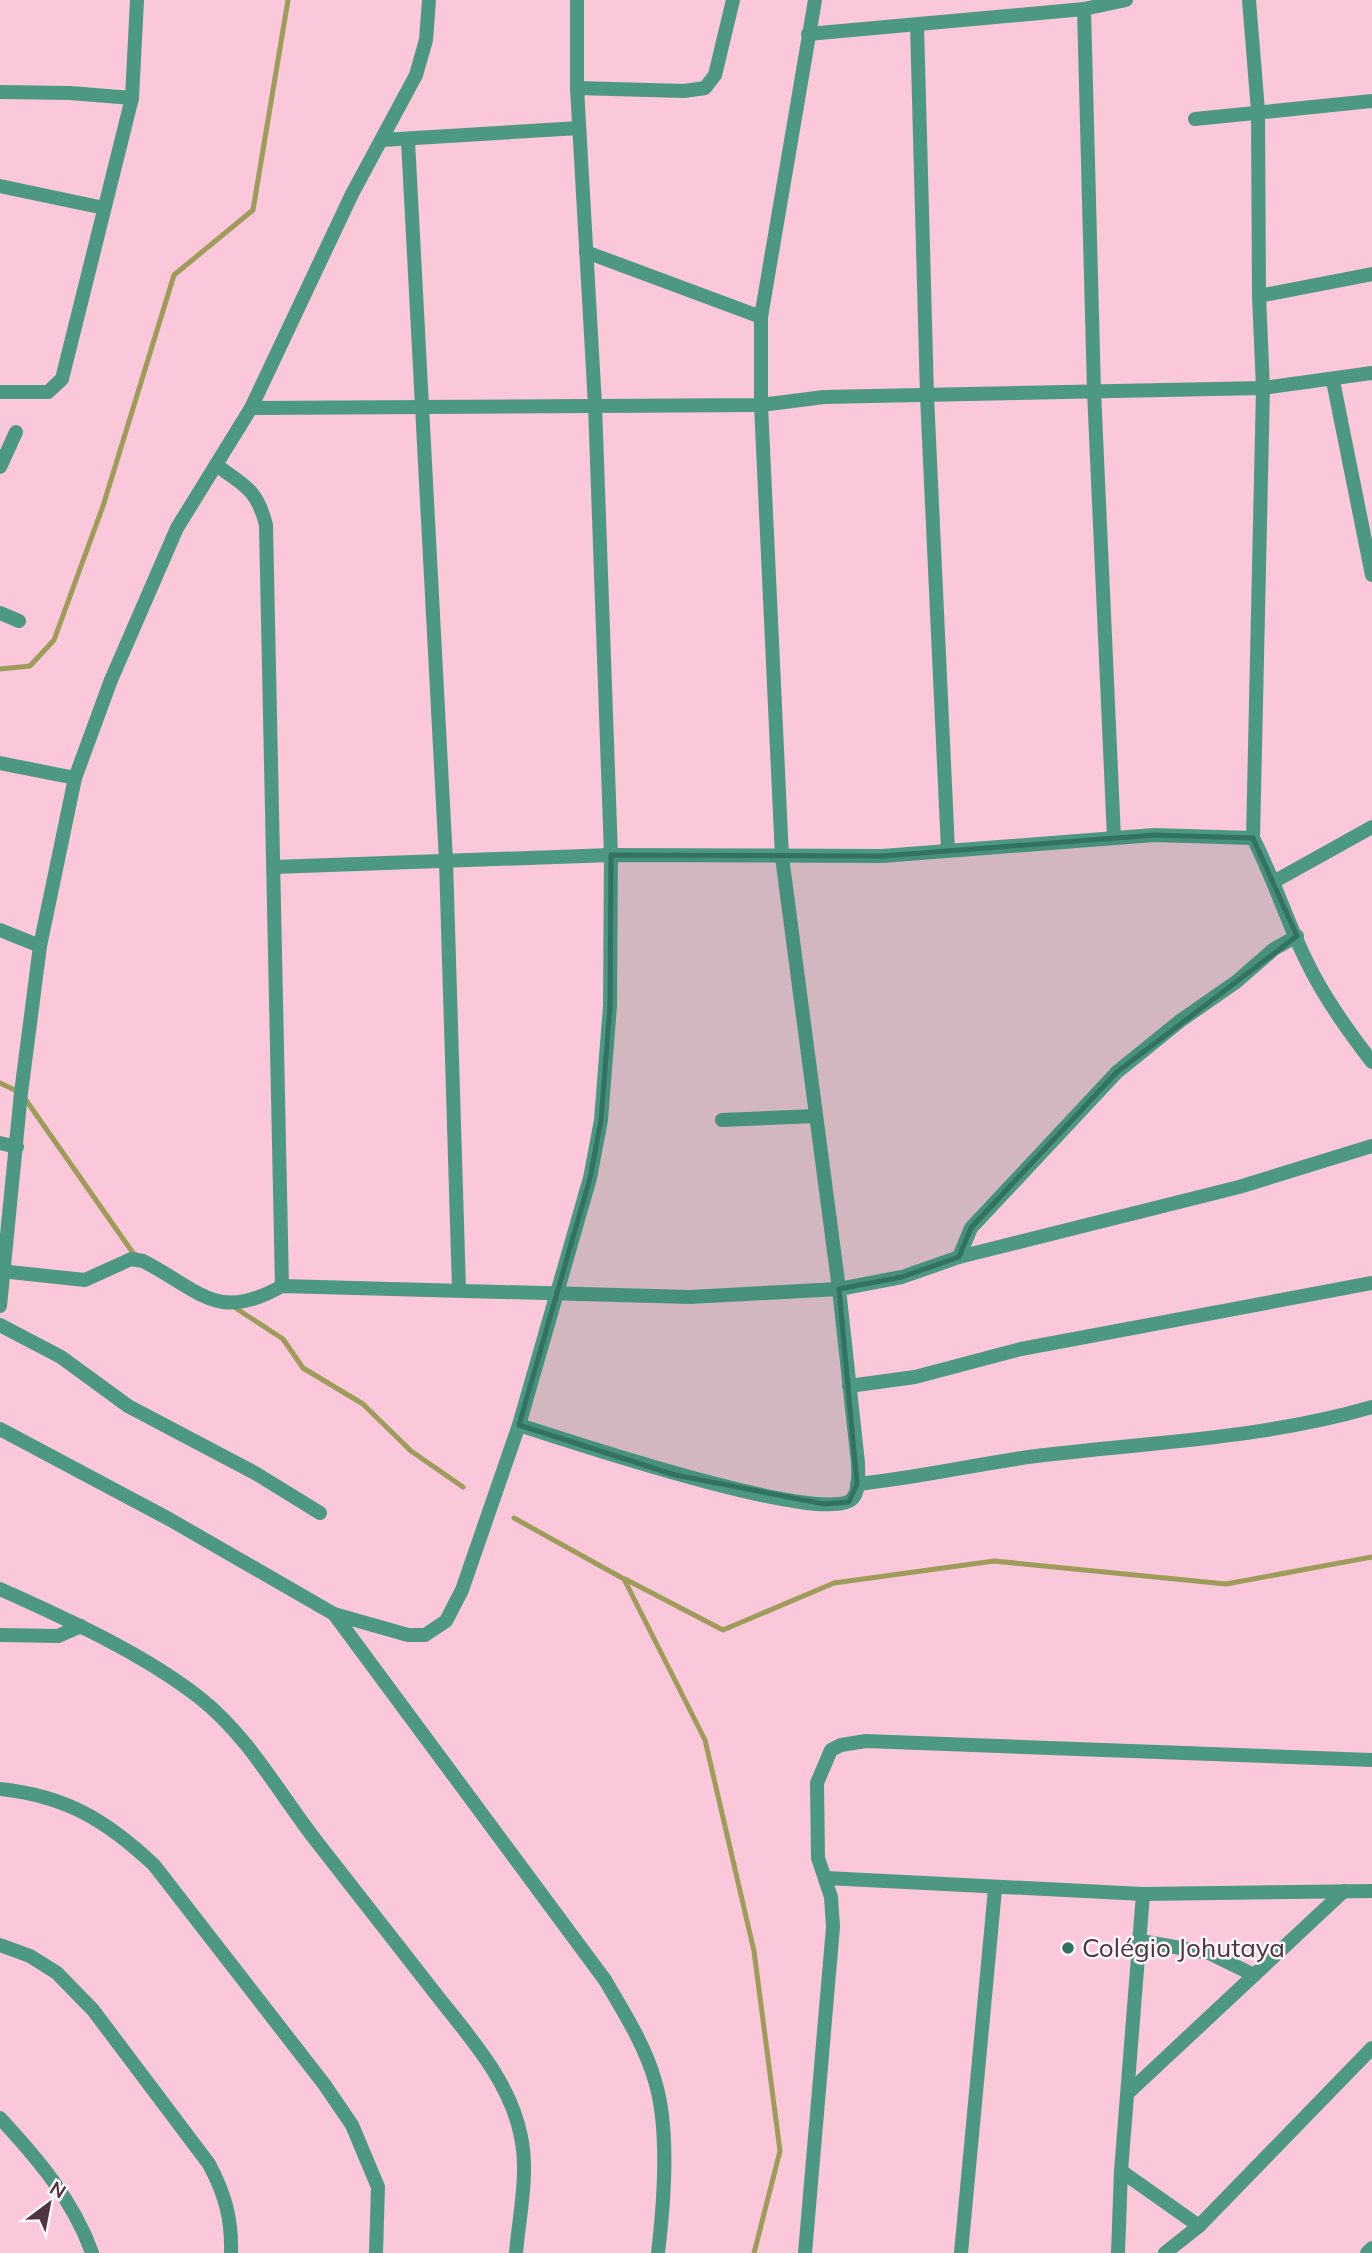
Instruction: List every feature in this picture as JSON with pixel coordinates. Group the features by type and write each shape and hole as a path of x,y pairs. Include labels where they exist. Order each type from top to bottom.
{"street":[{"path":"0,392 48,392 62,379 132,98 137,0"},
{"path":"0,1306 20,1093 40,946 75,778 116,668 172,539 251,408 352,194 416,75 426,40 429,0"},
{"path":"0,1429 169,1519 334,1614 408,1635 425,1635 446,1621 462,1590 519,1424 560,1292 590,1178 601,1120 610,1006 611,855 595,405 577,88 577,0"},
{"path":"577,88 684,91 705,88 715,75 733,0"},
{"path":"519,1424 675,1475 793,1500 844,1504 852,1499 857,1485 839,1289 782,857 761,405 761,317 815,0"},
{"path":"808,34 1084,9 1126,0"},
{"path":"1248,0 1258,111 1259,296 1263,388 1253,838 1275,881 1324,994 1372,1062"},
{"path":"1084,9 1094,391 1114,838"},
{"path":"917,26 927,396 948,850"},
{"path":"0,92 70,93 132,98"},
{"path":"1195,119 1372,101"},
{"path":"383,140 408,141 579,128"},
{"path":"408,141 446,861 459,1289"},
{"path":"0,186 104,208"},
{"path":"586,252 761,317"},
{"path":"1259,296 1372,274"},
{"path":"251,408 761,405 824,397 1263,388 1333,381 1372,373"},
{"path":"1333,381 1372,575"},
{"path":"0,467 16,432"},
{"path":"216,465 249,489 260,502 266,524 282,1286"},
{"path":"0,613 19,621"},
{"path":"0,763 75,778"},
{"path":"1275,881 1372,827"},
{"path":"274,867 611,855 882,856 1154,835 1253,838"},
{"path":"0,930 40,946"},
{"path":"959,1257 971,1228 1116,1073 1180,1021 1236,982 1274,950 1297,936"},
{"path":"722,1120 815,1116"},
{"path":"0,1143 17,1147"},
{"path":"2,1272 85,1280 131,1259 143,1261 218,1301 240,1304 256,1301 282,1286 690,1297 839,1289 902,1277 959,1257 1239,1187 1372,1146"},
{"path":"849,1386 915,1377 1033,1346 1133,1331 1372,1283"},
{"path":"0,1325 61,1357 128,1406 255,1474 320,1513"},
{"path":"857,1485 912,1479 1035,1457 1294,1428 1372,1407"},
{"path":"0,1589 81,1626 198,1697 228,1723 262,1762 300,1820 481,2053 512,2107 521,2137 524,2165 516,2253"},
{"path":"334,1614 605,1980 631,2025 656,2081 662,2130 662,2215 658,2253"},
{"path":"0,1635 58,1636 81,1626"},
{"path":"806,2253 833,1927 827,1878 818,1858 817,1783 831,1751 841,1745 866,1741 1372,1760"},
{"path":"0,1788 69,1803 129,1841 154,1865 324,2084 352,2125 378,2187 376,2253"},
{"path":"827,1878 995,1889 1143,1894 1372,1891"},
{"path":"961,2253 995,1889"},
{"path":"1128,2093 1344,1891"},
{"path":"1118,2253 1121,2171 1143,1894"},
{"path":"1140,1941 1209,1952 1254,1975"},
{"path":"0,1945 30,1956 57,1973 93,2010 209,2164 223,2189 229,2211 231,2253"},
{"path":"1165,2253 1199,2226 1372,2048"},
{"path":"0,2118 27,2148 72,2208 92,2253"},
{"path":"1121,2171 1199,2226"},
{"path":"1367,2253 1372,2248"}],"highlighted area":[{"path":"1154,835 1253,838 1297,936 1117,1072 971,1228 959,1257 902,1277 839,1289 857,1484 849,1502 824,1504 675,1475 519,1425 590,1178 601,1120 610,1006 611,855 882,856"}],"waterway":[{"path":"0,669 30,666 54,640 103,506 174,275 253,210 288,0"},
{"path":"0,1083 21,1093 133,1253 138,1256"},
{"path":"234,1307 283,1339 303,1368 363,1404 411,1451 463,1487"},
{"path":"514,1518 624,1579 705,1740 754,1951 780,2151 754,2253"},
{"path":"625,1579 723,1630 834,1583 994,1561 1226,1584 1372,1557"}],"place":[{"name":"Colégio Johutaya","path":"1068,1948"}]}
